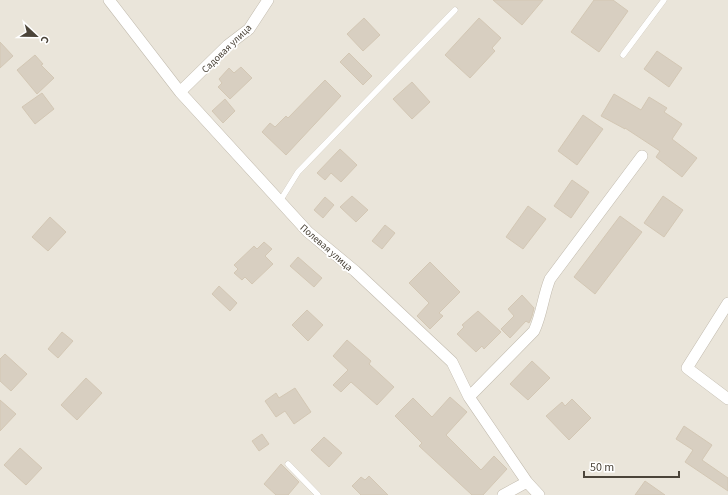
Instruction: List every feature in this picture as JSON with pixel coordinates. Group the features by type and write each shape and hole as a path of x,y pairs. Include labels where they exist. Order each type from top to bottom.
{"street":[{"name":"Полевая улица","path":"110,0 180,92 308,232 355,271 452,362 469,397 527,482 539,495"},
{"name":"Садовая улица","path":"180,92 228,45 249,28 268,0"},
{"path":"469,397 534,331 541,317 546,290 550,279 642,156"},
{"path":"728,303 687,368 728,399"},
{"path":"503,495 527,482"}],"lane":[{"path":"623,55 664,0"},
{"path":"280,201 298,172 455,10"},
{"path":"288,464 318,495"}],"shaded area":[{"path":"0,0 728,0 728,495 0,495"}],"building":[{"path":"493,0 543,0 522,25"},
{"path":"594,0 613,0 628,11 599,52 571,32"},
{"path":"364,18 380,35 363,51 347,34"},
{"path":"479,18 501,38 492,48 495,51 470,78 445,55"},
{"path":"0,42 13,56 0,68"},
{"path":"657,51 682,68 669,87 644,69"},
{"path":"349,53 372,76 363,85 340,62"},
{"path":"35,55 43,64 41,65 54,78 37,94 17,70"},
{"path":"241,67 252,78 230,99 218,87 222,83 219,79 229,68 234,73"},
{"path":"325,80 341,96 286,155 262,132 270,123 275,127 286,116 288,118"},
{"path":"412,82 430,102 412,119 393,99"},
{"path":"42,93 54,109 35,124 22,107"},
{"path":"614,94 641,110 649,97 667,108 664,112 682,124 672,139 697,158 682,177 656,157 660,151 625,128 601,116"},
{"path":"225,99 235,111 223,123 212,111"},
{"path":"583,115 603,129 577,165 558,151"},
{"path":"340,149 357,165 341,182 331,173 325,180 317,173"},
{"path":"572,180 589,192 571,218 554,206"},
{"path":"352,196 368,210 356,222 340,207"},
{"path":"663,196 683,210 664,237 644,223"},
{"path":"325,197 334,205 323,218 314,210"},
{"path":"528,206 546,219 523,249 506,237"},
{"path":"620,216 642,232 595,294 574,277"},
{"path":"50,217 66,232 48,251 32,237"},
{"path":"385,225 395,233 382,249 372,241"},
{"path":"264,242 272,249 265,256 273,264 252,284 245,277 242,280 234,273 238,269 234,265 254,246 257,249"},
{"path":"298,257 322,278 314,287 290,266"},
{"path":"430,262 460,292 439,313 443,316 430,329 417,316 429,303 409,283"},
{"path":"219,286 237,303 230,311 212,294"},
{"path":"522,295 534,308 532,316 529,323 526,321 510,338 501,329 514,316 508,309"},
{"path":"307,310 323,325 308,341 292,325"},
{"path":"478,311 501,332 484,349 482,346 476,352 457,334 464,327 462,325"},
{"path":"62,332 73,341 58,358 48,349"},
{"path":"347,340 371,361 369,364 394,387 377,405 351,382 341,392 333,385 348,370 333,356"},
{"path":"5,354 27,374 11,391 0,381 0,359"},
{"path":"532,361 550,378 528,400 510,384"},
{"path":"86,378 102,393 77,420 61,405"},
{"path":"295,388 311,412 294,424 285,411 276,417 265,401 276,393 279,398"},
{"path":"450,397 467,412 446,435 481,470 494,456 507,469 483,495 472,495 419,446 422,443 395,416 413,398 432,417"},
{"path":"572,399 591,418 569,440 546,416 562,402 565,406"},
{"path":"0,400 16,414 0,431"},
{"path":"684,426 712,445 702,460 728,478 728,491 685,462 693,450 676,439"},
{"path":"262,434 269,444 259,451 252,441"},
{"path":"324,437 342,453 329,467 311,450"},
{"path":"20,448 42,468 26,485 4,465"},
{"path":"281,464 299,482 288,495 276,495 264,484"},
{"path":"369,476 388,495 361,495 352,486 361,477 365,480"},
{"path":"645,481 665,495 635,495"}]}
